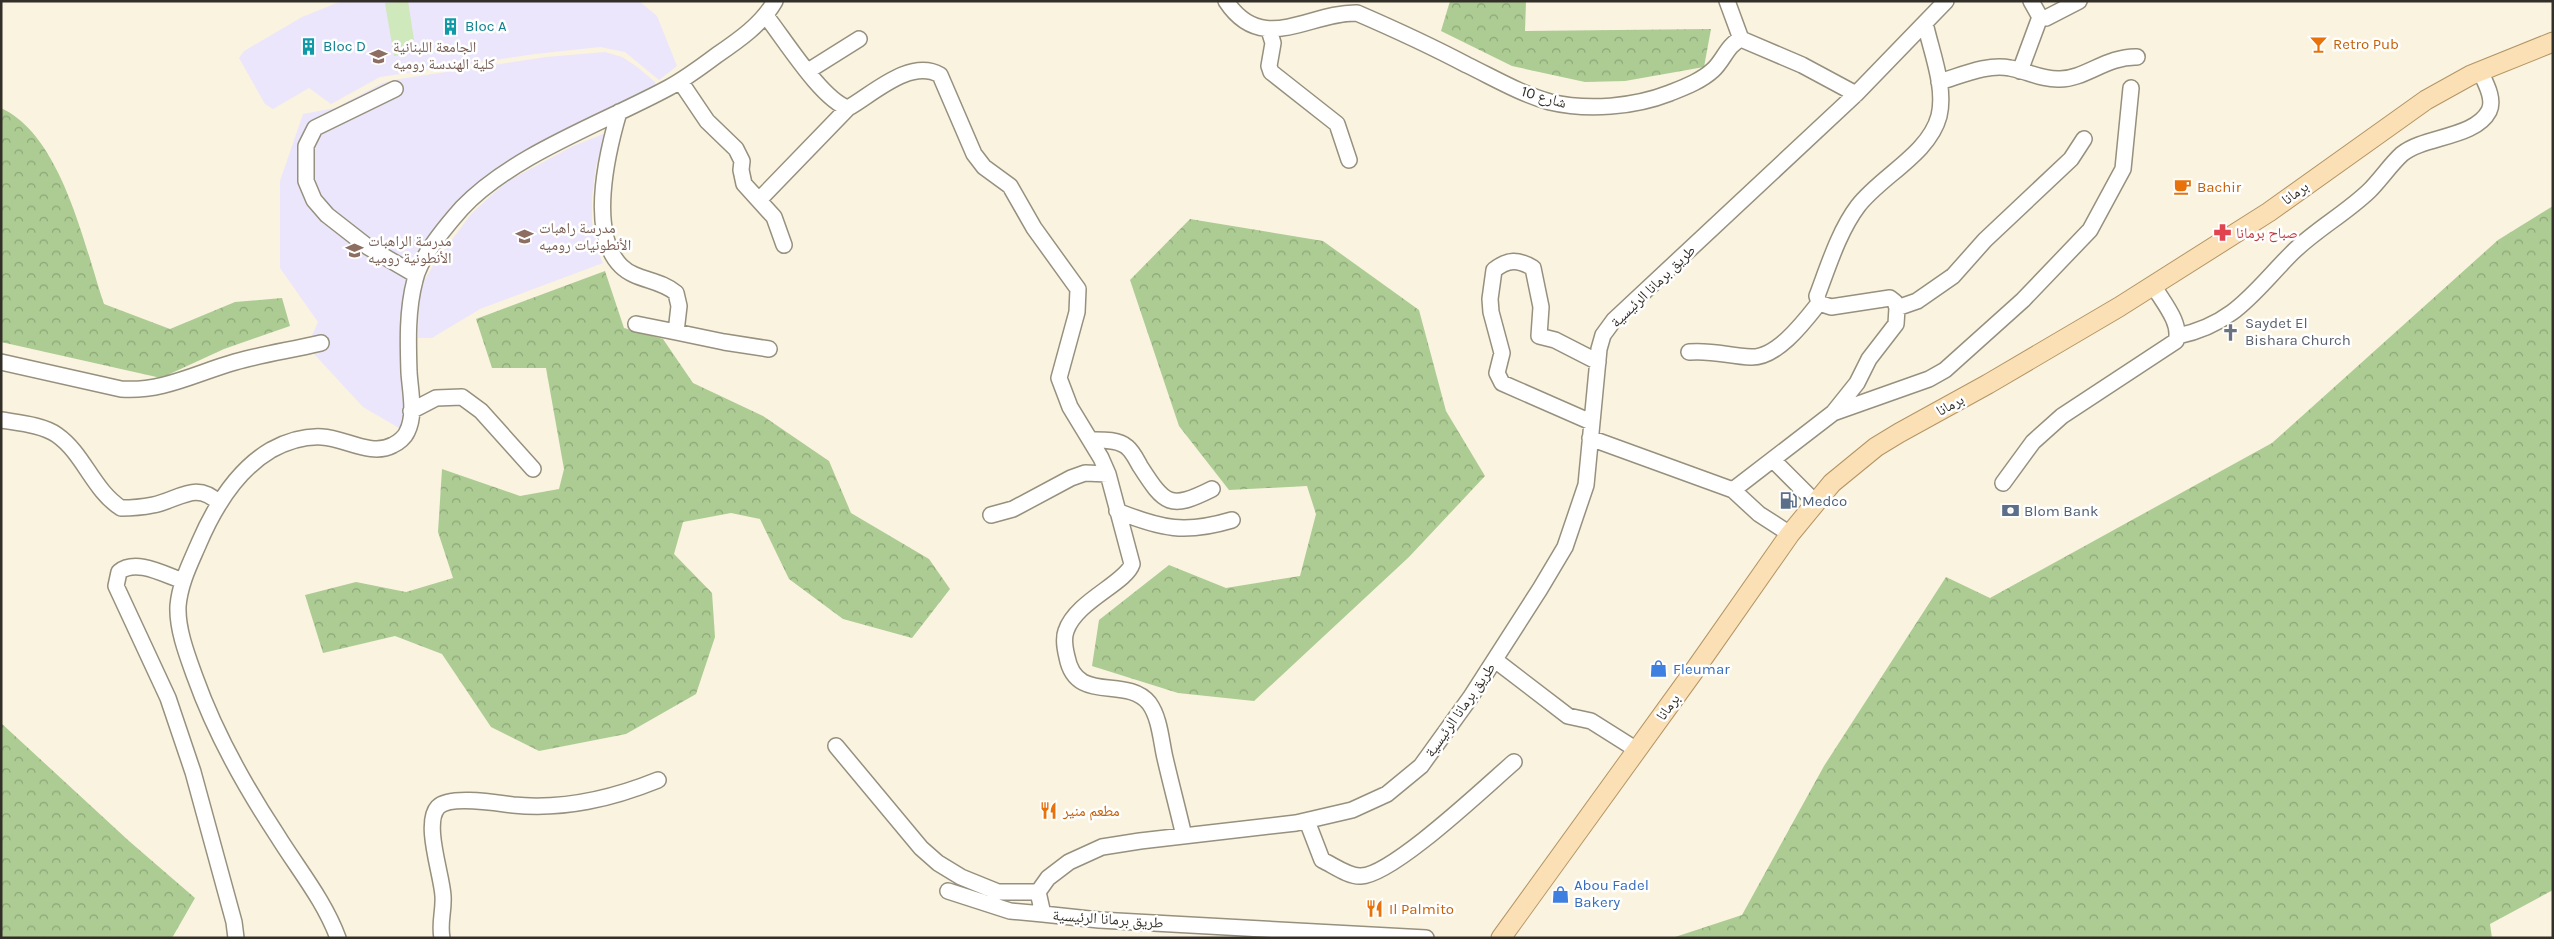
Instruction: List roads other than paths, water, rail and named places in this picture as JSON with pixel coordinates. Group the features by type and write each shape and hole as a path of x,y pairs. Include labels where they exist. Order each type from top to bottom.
{"main road":[{"name":"برمانا","path":"1501,938 1790,534 1832,483 1876,447 1988,384 2153,285 2269,212 2426,100 2480,71 2553,42"}],"street":[{"path":"338,938 333,924 310,882 250,792 207,711 182,636 178,610 183,581 206,526 219,503 249,467 278,446 297,440 322,437 374,449 384,448 397,442 407,431 411,411 408,342 410,306 416,275 440,235 460,211 504,174 542,152 680,81 729,47 766,16 775,1"},
{"path":"1226,1 1232,10 1245,21 1269,30 1273,43 1269,66 1271,72 1337,124 1349,160"},
{"path":"1727,1 1741,39 1802,65 1856,94"},
{"name":"طريق برمانا الرئيسية","path":"1426,938 1099,920 1044,914 1038,892 1048,878 1069,862 1102,847 1307,821 1352,810 1386,794 1421,766 1495,660 1565,547 1586,485 1598,362 1604,335 1614,320 1856,94 1946,1"},
{"path":"2020,71 2040,17 2031,1"},
{"path":"2040,17 2054,15 2080,1"},
{"name":"شارع 10","path":"1269,30 1285,28 1344,13 1357,13 1528,94 1550,102 1597,107 1648,100 1688,86 1714,69 1731,46 1741,39"},
{"path":"766,16 834,102 848,108"},
{"path":"1819,303 1817,296 1830,262 1858,206 1906,162 1933,131 1939,116 1939,82 1925,23"},
{"path":"808,71 859,39"},
{"path":"1939,82 2000,67 2060,79 2074,77 2106,62 2137,57"},
{"path":"759,200 848,108 912,72 931,70 940,75 974,154 984,167 1010,186 1034,228 1078,289 1077,312 1059,378 1070,407 1108,474 1117,511 1132,558 1130,569 1092,598 1078,613 1066,630 1064,646 1069,668 1081,681 1093,687 1127,690 1140,695 1150,705 1158,724 1184,836"},
{"path":"2178,336 2214,325 2238,309 2292,253 2369,190 2409,149 2452,134 2475,124 2482,118 2489,111 2490,103 2480,71"},
{"path":"680,81 707,121 736,149 742,161 740,170 744,184 774,217 784,245"},
{"path":"1833,413 1929,379 1945,370 2023,300 2090,230 2124,169 2131,88"},
{"path":"395,89 315,128 306,146 306,181 314,200 327,214 368,247 416,275"},
{"path":"619,112 606,160 603,181 604,232 608,246 622,267 630,273 652,280 676,293 679,306 676,332"},
{"path":"1897,308 1924,297 1953,276 1985,240 2071,159 2084,139"},
{"path":"1592,422 1502,383 1497,373 1502,354 1491,312 1490,299 1494,270 1504,262 1523,262 1533,268 1541,307 1539,336 1555,340 1598,362"},
{"path":"2003,483 2033,442 2062,416 2164,352 2176,341 2178,336 2175,322 2153,285"},
{"path":"1733,490 1774,461 1833,413 1857,383 1869,359 1896,324 1897,308 1895,302 1890,298 1831,307 1819,303"},
{"path":"1689,352 1711,350 1752,357 1764,355 1772,351 1802,324 1819,303"},
{"path":"636,324 769,349"},
{"path":"1,362 121,389 136,390 174,384 214,368 253,356 321,343"},
{"path":"411,411 436,398 462,397 481,411 533,469"},
{"path":"1,420 28,425 57,434 85,467 100,490 121,508 153,505 193,492 211,495 219,503"},
{"path":"1590,438 1733,490 1759,514 1790,534"},
{"path":"1090,440 1111,441 1126,446 1156,490 1166,499 1177,503 1190,500 1212,489"},
{"path":"1774,461 1815,502"},
{"path":"991,515 1020,506 1071,478 1086,473 1108,474"},
{"path":"1117,511 1145,522 1184,530 1202,528 1232,520"},
{"path":"183,581 138,566 130,566 119,572 116,586 168,698 193,772 234,922 236,938"},
{"path":"1495,660 1568,716 1591,721 1637,750"},
{"path":"836,746 921,848 938,864 961,877 998,892 1038,892"},
{"path":"1307,821 1322,860 1360,876 1377,872 1438,829 1514,762"},
{"path":"442,938 440,920 443,896 433,821 437,808 446,801 561,806 624,794 658,780"},
{"path":"948,890 1010,911 1044,914"}],"place":[{"name":"Bloc A","path":"451,26"},
{"name":"Retro Pub","path":"2319,44"},
{"name":"Bloc D","path":"309,46"},
{"name":"الجامعة اللبنانية كلية الهندسة روميه","path":"379,56"},
{"name":"Bachir","path":"2183,187"},
{"name":"صباح برمانا","path":"2222,233"},
{"name":"مدرسة راهبات الأنطونيات روميه","path":"525,237"},
{"name":"مدرسة الراهبات الأنطونية روميه","path":"354,250"},
{"name":"Saydet El Bishara Church","path":"2231,332"},
{"name":"Medco","path":"1788,501"},
{"name":"Blom Bank","path":"2010,511"},
{"name":"Fleumar","path":"1659,669"},
{"name":"مطعم منير","path":"1049,811"},
{"name":"Abou Fadel Bakery","path":"1560,894"},
{"name":"Il Palmito","path":"1375,909"}]}
